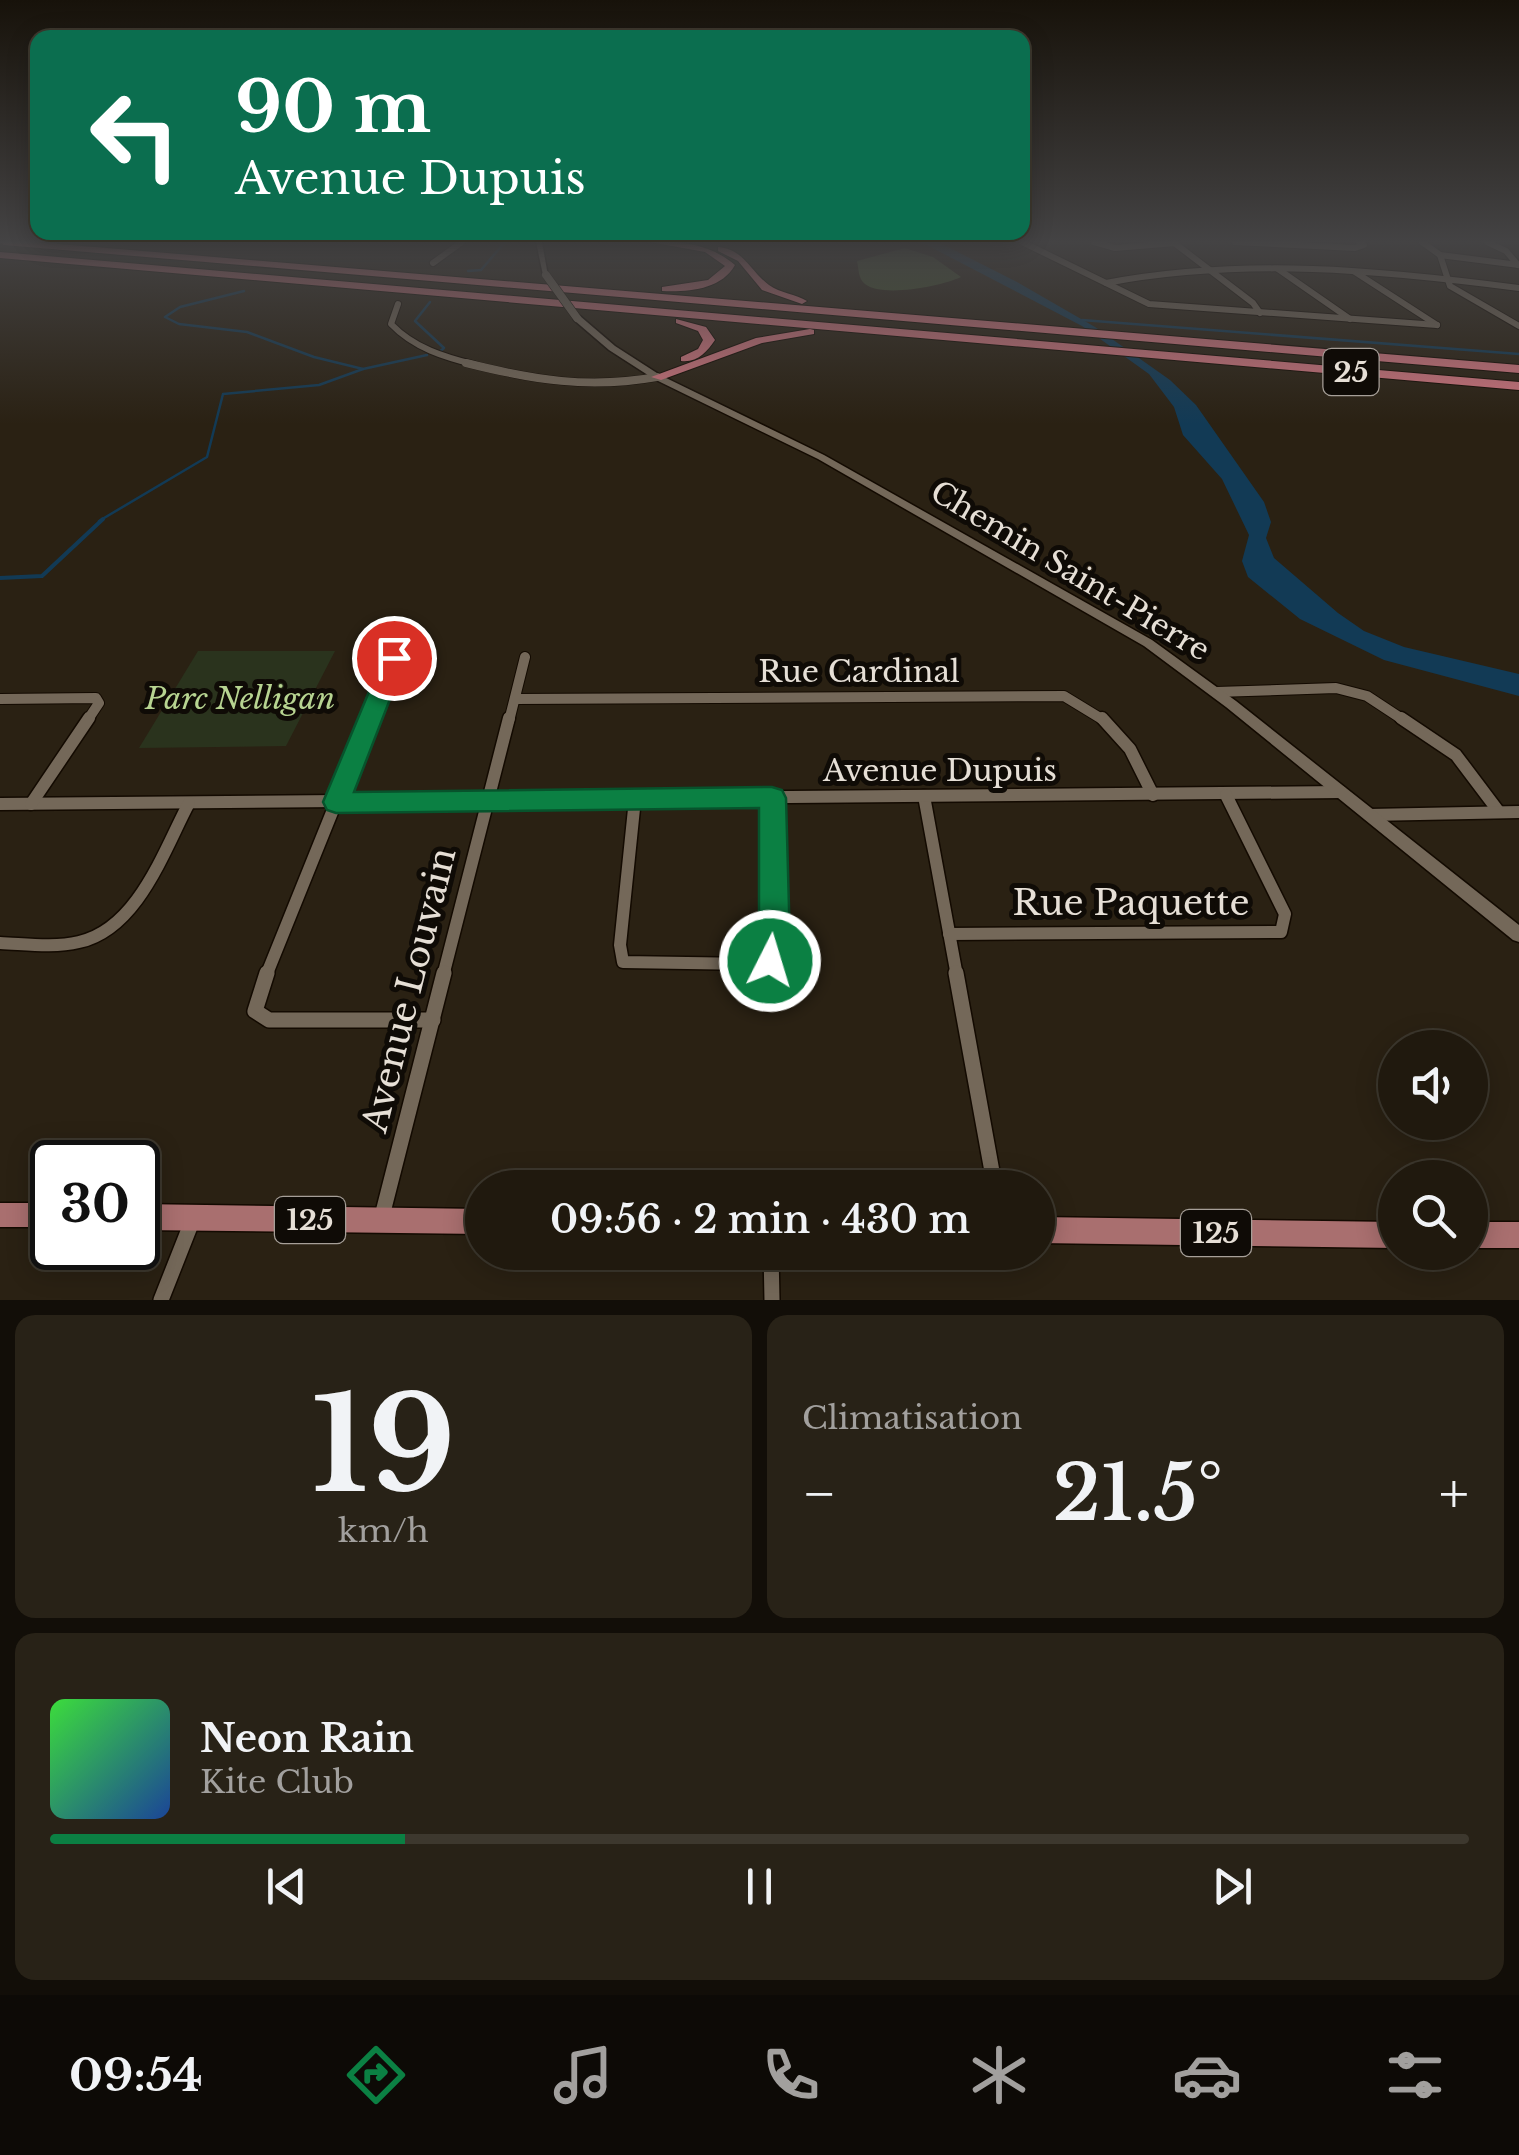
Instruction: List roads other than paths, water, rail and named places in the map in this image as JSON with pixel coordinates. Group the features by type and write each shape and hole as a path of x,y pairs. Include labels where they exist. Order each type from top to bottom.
{"highway":[{"name":"25","path":"549,303 1519,386"},
{"name":"25","path":"731,303 1519,368"},
{"path":"827,303 906,317"},
{"path":"610,308 686,323 708,336 709,342 698,353 649,376"},
{"path":"649,376 789,334 923,334"}],"main road":[{"path":"0,1215 30,1216"},
{"name":"125","path":"160,1217 465,1222"},
{"name":"125","path":"1055,1230 1378,1236"},
{"path":"1488,1235 1519,1235"}],"street":[{"name":"Chemin Saint-Pierre","path":"565,303 576,318 649,376 808,451 1137,636 1216,692 1519,934"},
{"path":"1146,303 1437,325 1402,303"},
{"path":"1248,303 1260,313"},
{"path":"1327,303 1352,320"},
{"path":"1478,303 1519,326"},
{"path":"398,304 391,322 396,332 411,344 446,358 601,385 649,376"},
{"name":"Avenue Louvain","path":"381,1221 525,657"},
{"path":"394,658 258,995 255,1011 268,1020 433,1020"},
{"path":"1216,692 1336,688 1362,694 1451,751 1499,812"},
{"name":"Rue Cardinal","path":"515,700 1064,696 1082,702 1128,744 1140,760 1153,795"},
{"path":"0,698 96,698 99,703 32,804"},
{"name":"Avenue Dupuis","path":"0,804 1341,792"},
{"name":"Rue Paquette","path":"949,934 1281,932 1285,914 1226,795"},
{"path":"924,796 992,1170"},
{"path":"635,799 620,945 623,962 751,964 770,961 774,944 772,798"},
{"path":"0,943 82,942 104,934 123,920 189,803"},
{"path":"1368,815 1519,812"},
{"path":"161,1300 193,1218"},
{"path":"771,1270 772,1300"}],"water":[{"path":"1037,303 1053,303 1095,327 1170,380 1196,405 1264,502 1271,522 1266,538 1274,558 1338,613 1364,631 1404,647 1519,674 1519,696 1384,660 1300,619 1248,577 1242,561 1249,535 1222,479 1183,435 1174,407 1149,374 1082,326"}],"waterway":[{"path":"197,303 180,307 165,317 179,324 247,332 314,357 363,369"},
{"path":"429,303 415,321 444,348 438,353"},
{"path":"1082,320 1519,354"},
{"path":"363,369 427,355"},
{"path":"99,521 207,457 223,394 319,385 363,369"},
{"path":"0,578 42,576 103,519"}],"park label":[{"name":"Parc Nelligan","path":"240,699"}]}
